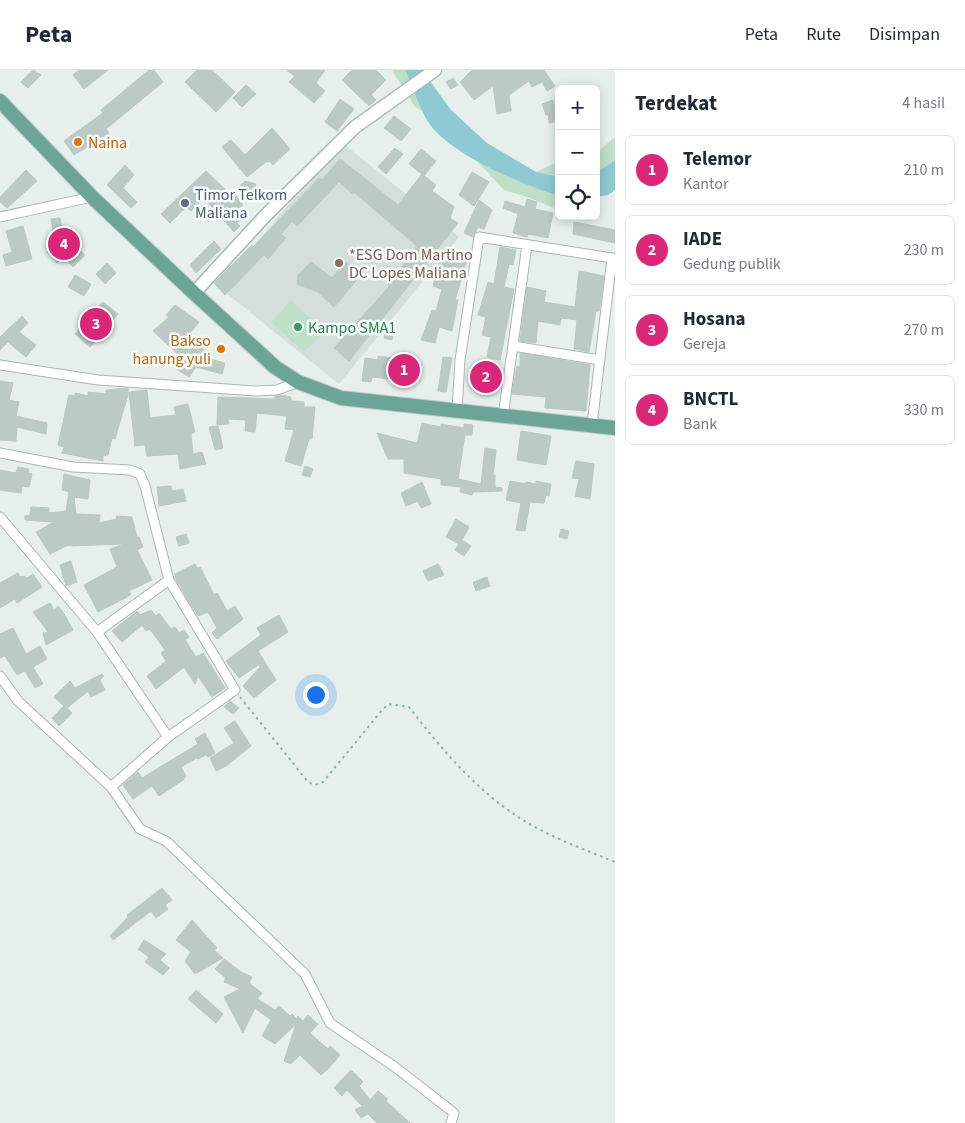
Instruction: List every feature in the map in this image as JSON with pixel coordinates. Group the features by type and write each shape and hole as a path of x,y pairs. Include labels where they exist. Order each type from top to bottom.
{"main road":[{"path":"0,101 92,197 274,367 298,382 341,398 615,428"}],"street":[{"path":"194,293 266,215 355,127 435,70"},
{"path":"0,217 92,197"},
{"path":"457,410 460,360 479,237 612,258 592,425"},
{"path":"504,416 527,245"},
{"path":"513,346 600,360"},
{"path":"0,365 98,380 256,391 277,390 298,382"},
{"path":"0,453 72,467 130,470 140,474 145,486 169,580 235,690 168,738 111,787"},
{"path":"0,517 97,632 168,738"},
{"path":"97,632 169,580"},
{"path":"0,676 18,701 111,787 140,829 166,841 305,974 330,1024 395,1067 454,1112 451,1123"}],"path":[{"path":"235,690 308,782 316,785 323,782 383,709 389,704 409,707 442,750 512,814 550,834 615,862"}],"shaded area":[{"name":"*ESG Dom Martino DC Lopes Maliana","path":"340,141 459,237 339,384 220,288"}],"green space":[{"path":"392,70 405,70 425,112 415,107"},
{"path":"615,137 615,160 600,170 600,150"},
{"path":"477,161 517,180 555,194 555,208 524,196 504,190"},
{"path":"555,163 555,176 536,172"},
{"name":"Kampo SMA1","path":"291,300 325,332 304,352 271,322"}],"water":[{"path":"405,70 422,70 451,110 487,143 536,172 555,176 555,195 527,185 472,158 442,137 431,126 423,113"},
{"path":"615,160 615,190 608,195 600,196 600,175 600,170"}],"building":[{"path":"33,70 41,75 28,88 21,82"},
{"path":"79,70 108,70 84,89 73,75"},
{"path":"149,70 154,70 163,82 106,129 109,133 74,155 64,141 103,113 101,110"},
{"path":"197,70 212,70 235,92 216,112 185,82"},
{"path":"286,70 325,70 316,83 325,91 314,103 289,82 295,76"},
{"path":"352,70 376,70 386,80 371,95 376,100 369,106 342,80"},
{"path":"472,70 544,70 555,86 547,91 542,82 532,87 529,81 509,95 511,111 497,114 493,86 474,100 460,82"},
{"path":"453,78 458,85 451,89 446,82"},
{"path":"246,85 256,94 242,107 233,98"},
{"path":"340,99 354,109 337,131 325,122"},
{"path":"553,100 555,122 549,123 548,114 546,115 542,104"},
{"path":"394,116 411,129 401,141 384,128"},
{"path":"272,128 290,149 273,165 269,161 266,162 247,177 222,147 231,140 245,155"},
{"path":"395,148 403,154 386,174 378,167"},
{"path":"421,149 436,161 424,176 409,164"},
{"path":"340,159 398,205 422,174 436,185 432,191 454,207 450,218 458,223 349,361 334,348 389,287 388,285 417,246 354,192 353,194 339,182 297,226 292,221 281,234 286,238 268,259 264,255 225,295 214,283 252,245 253,247 319,178 322,180"},
{"path":"125,165 134,175 123,188 137,202 131,208 107,185"},
{"path":"26,170 37,181 7,208 0,202 0,197"},
{"path":"206,171 230,194 233,192 243,205 238,208 245,216 237,223 240,226 234,232 204,198 191,211 186,207 170,223 161,214"},
{"path":"472,172 489,182 474,206 459,195"},
{"path":"245,181 256,184 253,193 237,189"},
{"path":"527,199 537,202 535,209 553,213 548,238 528,234 527,237 513,233 518,214 503,208 505,201 525,207"},
{"path":"479,200 492,210 484,229 478,227 473,237 464,233"},
{"path":"60,218 62,229 53,231 51,219"},
{"path":"574,222 615,230 615,243 573,234"},
{"path":"23,226 32,259 6,266 3,255 12,252 6,231"},
{"path":"63,235 85,255 73,267 63,257 57,263 47,252"},
{"path":"214,241 221,249 196,273 190,265"},
{"path":"500,247 516,250 513,265 509,264 504,287 514,289 500,360 487,357 491,337 482,335 486,317 478,315 488,282 494,284"},
{"path":"442,253 467,260 455,300 458,300 452,331 439,327 435,343 421,340 432,310 436,311 442,289 433,286"},
{"path":"311,262 332,278 346,262 361,275 334,307 318,292 297,284 298,275"},
{"path":"107,263 116,273 105,284 96,274"},
{"path":"579,271 604,276 599,311 596,311 589,352 574,349 577,320 561,318 560,325 538,321 536,343 520,341 527,287 546,291 544,302 575,307"},
{"path":"75,275 91,284 84,296 68,287"},
{"path":"103,302 118,314 90,347 75,334"},
{"path":"175,305 199,322 187,337 209,354 206,358 225,363 222,374 196,367 189,377 175,368 182,358 153,331 169,317 166,315"},
{"path":"22,316 28,323 19,332 36,345 26,357 8,342 0,350 0,337"},
{"path":"386,330 394,332 392,340 384,338"},
{"path":"520,353 590,365 586,411 545,408 546,397 512,394 517,366 520,367"},
{"path":"378,356 391,358 388,379 372,377 371,382 362,381 365,358 378,360"},
{"path":"443,357 452,358 446,392 438,391"},
{"path":"0,381 13,383 9,400 19,402 16,416 47,423 46,434 17,427 16,441 0,440"},
{"path":"128,388 128,395 115,439 112,438 108,455 103,456 103,461 62,453 64,447 58,445 69,395 75,396 75,393 88,396 88,392 106,394 106,390"},
{"path":"147,390 150,418 176,415 174,407 188,404 195,432 191,434 193,454 202,452 206,464 180,469 178,454 147,456 145,445 135,446 129,392"},
{"path":"275,396 291,397 291,401 304,402 304,407 315,407 312,439 309,439 301,466 285,461 294,430 285,429 287,416 257,413 255,432 245,431 246,420 228,419 229,424 217,425 218,397 274,399"},
{"path":"422,423 441,427 441,424 464,428 464,424 473,425 472,435 465,435 458,479 481,484 485,448 496,450 493,475 495,475 495,487 502,488 502,491 473,492 472,495 460,492 461,487 441,485 441,479 404,473 404,459 388,459 377,433 417,443"},
{"path":"218,426 223,448 215,450 209,427"},
{"path":"521,431 551,436 546,465 517,460"},
{"path":"576,461 594,464 590,499 575,496 579,479 572,478"},
{"path":"305,466 313,469 310,477 302,475"},
{"path":"18,467 29,469 28,473 32,474 29,487 22,486 21,493 0,490 0,470 16,473"},
{"path":"64,474 90,480 88,499 74,497 76,514 100,515 99,523 117,519 116,516 132,517 137,537 139,537 143,547 137,550 152,580 129,591 131,595 98,612 84,585 117,567 110,549 125,544 66,546 50,554 36,532 54,522 25,520 25,516 30,515 31,507 49,508 49,513 66,511 69,492 62,490"},
{"path":"510,481 536,484 536,481 551,484 549,496 546,495 544,503 530,502 525,531 516,530 521,503 506,500"},
{"path":"422,482 431,504 421,508 418,501 406,506 401,493"},
{"path":"171,486 172,491 183,489 186,501 159,506 157,487"},
{"path":"456,519 469,527 462,540 471,546 464,556 455,550 459,544 446,537"},
{"path":"561,529 569,531 567,539 559,537"},
{"path":"186,534 189,543 179,546 176,537"},
{"path":"71,561 77,582 66,586 60,565"},
{"path":"195,564 197,568 200,567 214,595 217,593 227,611 235,606 243,619 217,639 212,633 217,628 208,612 198,616 175,578 175,574"},
{"path":"438,564 444,575 428,581 423,571"},
{"path":"18,573 20,577 25,576 27,578 33,574 42,587 17,603 15,599 0,608 0,583"},
{"path":"487,577 490,586 476,591 473,582"},
{"path":"50,603 54,610 58,606 73,630 46,645 43,633 48,632 33,612"},
{"path":"151,610 156,616 159,613 171,629 175,627 179,633 184,630 189,637 185,640 196,657 203,653 225,688 212,697 198,676 195,684 184,667 156,689 147,676 166,661 161,653 165,650 150,629 146,631 142,625 122,642 112,631 137,611 140,615"},
{"path":"279,615 288,632 258,651 276,680 254,698 243,686 260,667 258,665 239,678 226,661 261,635 257,628"},
{"path":"13,628 26,654 40,646 47,659 33,667 43,684 35,688 25,671 17,675 5,656 0,658 0,634"},
{"path":"102,674 104,676 100,680 105,690 91,697 88,691 67,708 72,713 59,726 52,718 64,706 54,697 70,681 75,688"},
{"path":"230,701 239,708 233,714 224,707"},
{"path":"235,721 251,746 226,766 216,771 210,758 234,743 224,728"},
{"path":"205,733 215,753 208,757 206,755 197,758 181,767 186,776 183,780 159,796 152,786 133,799 123,785 138,772 142,778 198,744 195,739"},
{"path":"162,888 172,900 165,905 168,909 156,918 151,911 113,940 110,936 128,917 127,915"},
{"path":"192,920 217,948 214,950 223,958 197,973 194,973 185,961 191,952 176,940"},
{"path":"144,940 166,954 160,960 169,968 163,975 145,962 149,957 138,949"},
{"path":"224,959 241,972 252,977 249,983 262,993 257,999 275,1010 279,1006 290,1016 292,1014 297,1019 298,1016 303,1021 308,1015 318,1024 310,1033 328,1049 330,1046 340,1055 328,1069 321,1075 300,1055 291,1064 284,1061 296,1024 275,1044 262,1036 271,1020 255,1008 243,1033 224,997 240,989 224,982 226,978 215,969"},
{"path":"196,990 223,1014 216,1023 188,999"},
{"path":"351,1070 363,1082 359,1086 370,1100 378,1091 410,1123 377,1123 368,1114 361,1118 355,1110 362,1106 347,1090 342,1096 334,1088"}],"place":[{"name":"Naina","path":"78,142"},
{"name":"Timor Telkom Maliana","path":"185,203"},
{"name":"BNCTL","path":"64,244"},
{"name":"*ESG Dom Martino DC Lopes Maliana","path":"339,263"},
{"name":"Hosana","path":"96,324"},
{"name":"Kampo SMA1","path":"298,327"},
{"name":"Bakso hanung yuli","path":"221,349"},
{"name":"Telemor","path":"404,370"},
{"name":"IADE","path":"486,377"}]}
